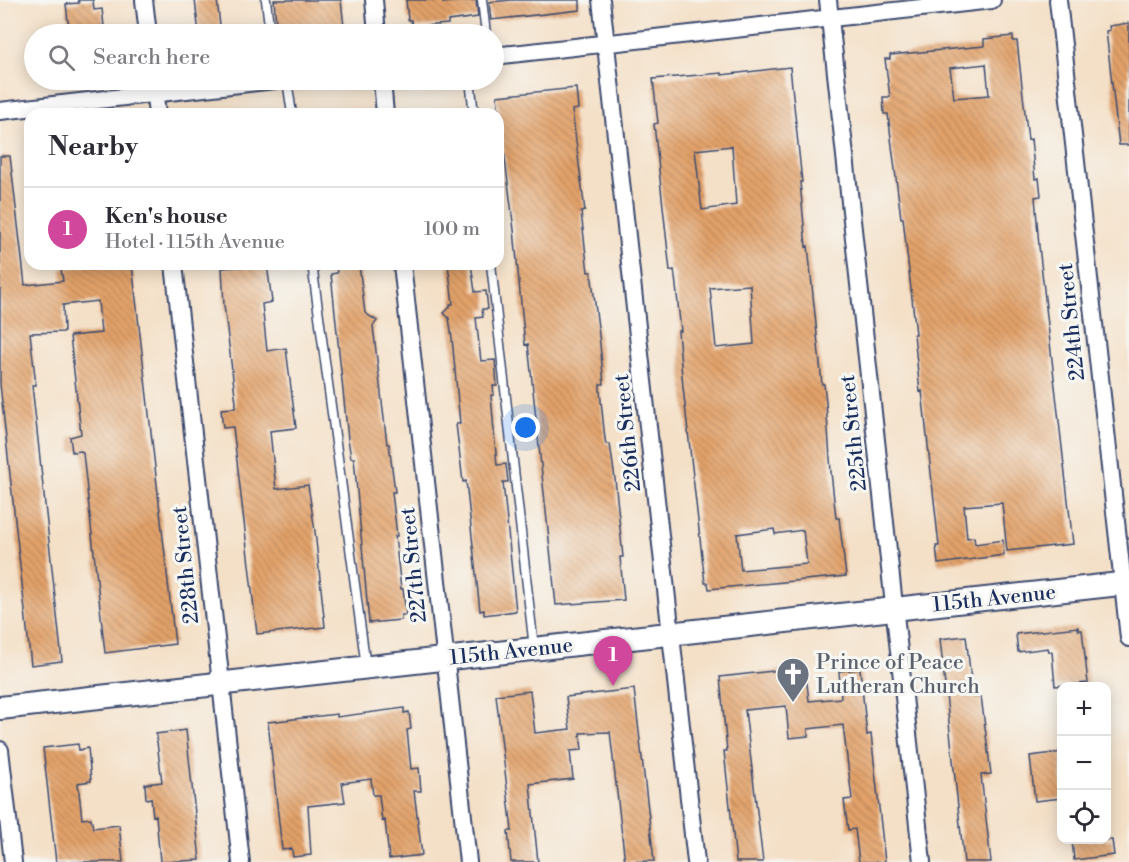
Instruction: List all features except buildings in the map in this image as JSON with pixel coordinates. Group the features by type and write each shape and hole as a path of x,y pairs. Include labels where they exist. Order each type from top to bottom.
{"main road":[{"name":"115th Avenue","path":"0,708 1126,584"}],"street":[{"path":"144,0 147,24"},
{"path":"374,0 376,24"},
{"name":"226th Street","path":"601,0 696,862"},
{"name":"225th Street","path":"828,0 922,862"},
{"path":"504,55 992,0"},
{"name":"224th Street","path":"1058,0 1126,584 1129,639"},
{"path":"0,111 129,90"},
{"path":"154,90 156,108"},
{"path":"383,90 384,108"},
{"name":"228th Street","path":"175,270 241,862"},
{"name":"227th Street","path":"403,270 468,862"},
{"path":"0,750 13,862"}],"lane":[{"path":"266,0 269,24"},
{"path":"482,0 485,24"},
{"path":"288,90 291,108"},
{"path":"471,90 473,108"},
{"path":"313,270 366,667"},
{"path":"492,270 534,649"}],"place":[{"name":"Ken's house","path":"613,686"},
{"name":"Prince of Peace Lutheran Church","path":"793,703"}]}
